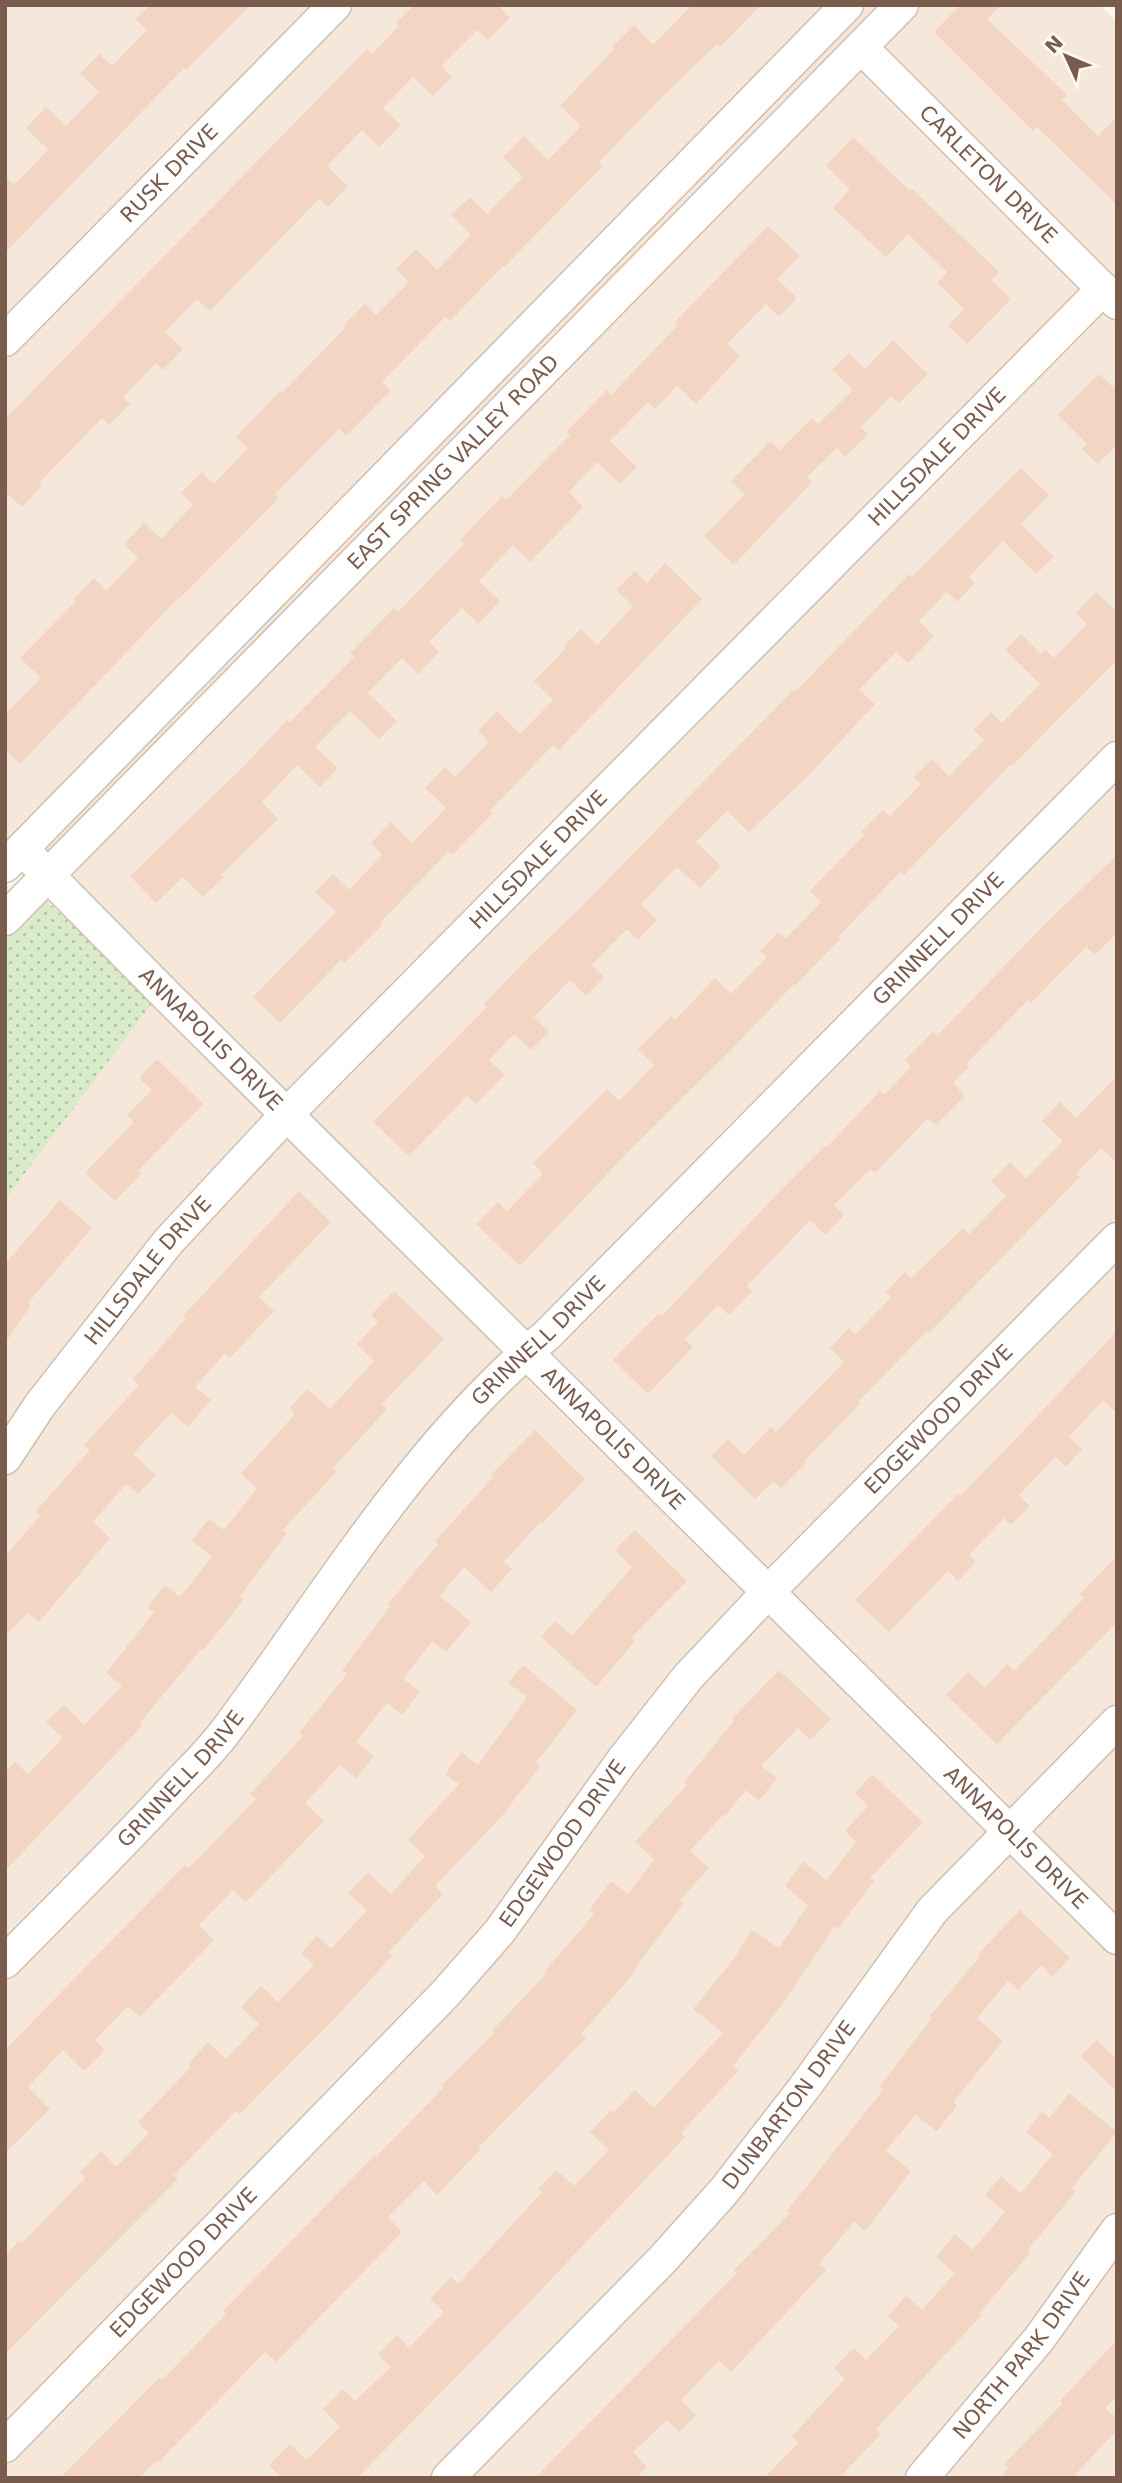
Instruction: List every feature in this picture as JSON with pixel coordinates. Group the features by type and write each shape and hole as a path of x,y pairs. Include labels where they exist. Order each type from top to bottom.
{"street":[{"name":"RUSK DRIVE","path":"5,340 335,5"},
{"path":"847,5 898,10"},
{"name":"EAST SPRING VALLEY ROAD","path":"13,857 847,5"},
{"name":"EAST SPRING VALLEY ROAD","path":"5,919 898,10"},
{"name":"CARLETON DRIVE","path":"861,47 1110,296"},
{"name":"HILLSDALE DRIVE","path":"5,1458 40,1405 168,1242 287,1114 1110,296"},
{"name":"GRINNELL DRIVE","path":"5,1962 153,1811 226,1731 370,1530 431,1454 501,1375 547,1335 1117,758"},
{"name":"ANNAPOLIS DRIVE","path":"13,857 48,876 1117,1938"},
{"name":"EDGEWOOD DRIVE","path":"5,2446 445,1994 500,1931 622,1760 688,1676 1117,1239"},
{"name":"DUNBARTON DRIVE","path":"448,2478 663,2259 723,2191 804,2088 932,1911 1008,1830 1117,1722"},
{"name":"NORTH PARK DRIVE","path":"922,2478 1039,2339 1117,2230"}],"shaded area":[{"path":"5,5 1100,5 1117,22 1117,2478 5,2478 5,1200 172,976 28,834 5,856"}],"green space":[{"path":"42,896 153,1002 5,1200 5,934"}],"building":[{"path":"150,5 251,5 186,70 184,68 5,253 5,176 14,185 48,150 26,128 46,107 66,126 99,92 80,74 99,54 112,66 147,30 136,19"},
{"path":"414,5 498,5 510,18 488,40 477,30 441,66 452,77 433,96 413,77 383,108 401,125 379,147 362,130 327,166 348,186 328,207 319,199 210,311 197,299 165,332 183,349 163,370 156,363 123,397 130,404 109,425 102,418 39,483 42,486 22,507 5,492 5,419 367,49 372,54 399,26 396,23"},
{"path":"692,5 761,5 720,47 717,44 662,97 599,162 603,166 450,321 445,317 382,382 391,390 346,436 339,429 275,494 279,498 179,597 20,764 5,750 5,714 41,678 20,658 76,601 74,599 94,578 106,591 138,558 124,544 144,523 161,539 193,505 181,493 202,472 214,484 248,448 236,437 280,391 282,393 365,304 376,315 409,282 396,269 416,249 437,270 471,235 451,215 470,197 487,214 523,177 503,157 524,136 548,160 581,126 560,106 634,25 653,45"},
{"path":"960,5 1001,5 987,19 1067,95 1062,100 1098,136 1117,117 1117,205 1037,127 1033,131 934,32"},
{"path":"853,137 999,272 991,280 1011,299 967,344 948,326 964,309 937,283 947,272 908,234 886,257 833,208 850,189 826,166"},
{"path":"768,226 800,256 777,279 797,298 779,317 766,304 727,344 740,356 696,404 677,386 655,409 648,402 610,441 637,467 620,484 597,462 569,492 583,507 530,562 513,545 479,581 500,601 478,624 462,608 429,642 439,652 418,674 402,658 368,693 397,721 379,739 350,711 315,747 338,768 320,787 297,765 262,802 278,819 221,875 224,877 203,897 183,877 156,903 130,876 354,657 350,653 394,608 398,612 464,544 460,540 502,496 506,500 570,435 566,432 607,390 611,395 678,325 675,322"},
{"path":"893,340 928,374 899,403 891,396 861,427 868,434 845,457 837,448 807,477 812,482 734,565 704,536 745,494 731,481 770,441 780,450 812,418 818,424 853,390 832,370 849,353 865,369"},
{"path":"1099,374 1117,391 1117,445 1098,464 1082,449 1087,444 1058,415"},
{"path":"1021,468 1049,495 1021,524 1054,557 1036,574 1003,541 969,577 975,583 957,602 947,592 919,621 934,636 908,663 896,652 859,690 875,704 808,776 749,832 727,811 696,842 721,866 700,888 677,867 641,904 657,920 638,940 627,929 592,965 604,977 586,996 570,980 534,1017 549,1032 531,1050 514,1034 489,1060 505,1075 476,1104 467,1096 409,1156 373,1122 487,1007 484,1004 528,958 794,689 796,691 909,574 912,577"},
{"path":"665,563 702,599 559,750 553,745 452,855 448,852 381,922 383,924 344,963 341,960 280,1023 253,997 336,912 315,892 333,874 349,890 382,855 371,843 391,822 412,843 446,808 425,788 445,767 455,777 489,742 478,731 497,711 520,734 553,700 534,681 581,629 597,645 633,606 616,590 635,571 647,583"},
{"path":"1096,592 1117,612 1117,660 1012,766 1010,765 904,875 901,871 796,985 794,984 631,1149 520,1266 476,1224 498,1202 507,1211 543,1174 533,1163 607,1089 619,1101 654,1065 638,1049 671,1016 675,1020 715,978 731,994 767,957 760,951 778,932 785,939 821,902 810,891 864,835 861,832 883,810 890,816 921,784 914,777 932,759 949,776 984,740 974,730 991,712 1002,723 1040,684 1005,650 1021,634 1041,654 1045,649 1054,658 1087,624 1076,613"},
{"path":"1117,855 1117,933 1095,955 1086,947 1031,1003 1028,1000 966,1064 969,1067 953,1083 965,1096 936,1125 928,1118 875,1173 870,1169 834,1205 844,1215 825,1235 810,1220 747,1286 752,1291 729,1315 718,1305 685,1339 693,1347 648,1394 613,1360 659,1313 662,1316 781,1190 827,1147 880,1091 884,1095 911,1067 905,1060 933,1032 937,1036 1045,924"},
{"path":"157,1059 203,1104 138,1171 141,1174 115,1201 85,1173 134,1122 127,1115 152,1090 139,1078"},
{"path":"1117,1076 1117,1163 1101,1148 1076,1174 1080,1177 858,1402 860,1404 805,1460 807,1462 781,1488 773,1481 755,1499 711,1456 728,1439 744,1455 771,1427 776,1432 844,1362 830,1348 849,1328 855,1335 891,1297 886,1292 905,1272 911,1278 963,1228 969,1234 1006,1196 991,1181 1010,1162 1026,1178 1063,1141 1042,1121 1060,1102 1076,1118"},
{"path":"299,1191 331,1222 259,1297 274,1311 230,1358 225,1353 195,1387 211,1400 188,1427 171,1413 133,1454 156,1475 138,1494 126,1484 93,1522 110,1538 39,1622 28,1613 5,1636 5,1556 40,1516 35,1512 90,1450 84,1445 139,1385 133,1379 186,1318 183,1316"},
{"path":"60,1200 92,1228 28,1303 31,1305 5,1343 5,1264"},
{"path":"394,1291 444,1339 382,1404 387,1409 333,1468 337,1471 283,1530 287,1533 240,1596 244,1599 140,1723 142,1726 5,1871 5,1772 15,1762 28,1774 63,1738 46,1722 64,1705 84,1725 122,1686 106,1673 154,1612 147,1607 165,1585 180,1597 212,1556 192,1541 209,1519 224,1530 257,1488 241,1474 295,1414 290,1408 307,1389 330,1409 374,1361 357,1344 378,1322 371,1315"},
{"path":"1117,1331 1117,1413 1103,1400 1069,1437 1082,1449 1066,1467 1055,1457 1019,1495 1030,1506 1011,1525 1004,1518 969,1555 976,1562 958,1581 948,1571 889,1632 855,1600 958,1494 960,1496 1012,1443"},
{"path":"535,1430 585,1479 542,1524 540,1522 504,1562 512,1569 491,1592 464,1567 440,1596 471,1622 446,1652 432,1641 403,1679 420,1691 402,1715 387,1703 356,1742 374,1756 356,1778 340,1765 305,1803 324,1821 246,1902 233,1890 199,1925 214,1940 140,2017 128,2006 95,2040 105,2050 84,2071 63,2050 28,2087 50,2109 5,2153 5,2050 185,1865 189,1868 256,1799 250,1794 303,1736 299,1733 347,1674 342,1670 390,1606 388,1604 438,1544 435,1541 493,1477 491,1475"},
{"path":"635,1530 687,1581 631,1638 635,1641 596,1687 541,1637 555,1621 572,1636 632,1567 615,1550"},
{"path":"1117,1556 1117,1622 997,1744 946,1695 968,1672 985,1688 1007,1664 1014,1671 1084,1598 1080,1594"},
{"path":"523,1665 577,1710 536,1763 540,1766 502,1816 435,1886 443,1894 389,1952 393,1955 240,2114 236,2111 174,2175 178,2179 5,2354 5,2255 19,2241 22,2243 85,2178 80,2172 101,2151 116,2167 149,2133 138,2122 191,2067 188,2064 208,2042 226,2059 259,2024 241,2007 261,1986 278,2002 314,1965 301,1953 317,1936 331,1949 367,1910 348,1893 368,1873 391,1894 425,1856 408,1840 459,1784 445,1774 461,1752 478,1765 527,1697 508,1683"},
{"path":"779,1670 831,1719 810,1740 798,1728 761,1766 777,1778 759,1801 746,1790 725,1816 723,1815 690,1851 709,1868 680,1900 684,1903 633,1971 635,1972 581,2034 586,2038 478,2148 480,2150 437,2195 424,2181 388,2217 402,2232 276,2362 265,2352 158,2463 156,2461 139,2478 60,2478 159,2378 162,2380 226,2314 223,2311 494,2033 492,2031 546,1974 544,1972 594,1914 589,1910 611,1881 628,1894 654,1859 635,1842 687,1785 684,1782 734,1721 732,1719"},
{"path":"872,1774 923,1822 870,1878 874,1881 838,1928 835,1926 781,2006 733,2066 738,2071 681,2133 685,2137 527,2305 357,2478 282,2478 269,2465 290,2444 306,2460 340,2427 323,2409 343,2389 355,2401 391,2367 378,2354 397,2335 409,2348 444,2312 430,2299 451,2277 458,2284 542,2192 538,2189 556,2170 574,2186 609,2150 590,2132 611,2110 614,2112 635,2090 654,2108 723,2033 693,2009 736,1956 751,1930 779,1948 808,1905 785,1886 803,1862 827,1880 856,1842 845,1831 868,1806 855,1793"},
{"path":"1020,1910 1070,1958 1052,1977 1041,1965 1018,1990 1008,1981 977,2018 1003,2041 953,2102 957,2106 937,2131 915,2115 886,2151 911,2171 865,2231 854,2222 819,2264 826,2270 731,2372 719,2361 681,2400 696,2415 679,2432 667,2420 633,2452 647,2467 636,2478 535,2478 737,2273 734,2270 790,2213 787,2211 883,2090 879,2087 931,2019 929,2017 981,1955 979,1953"},
{"path":"1097,2040 1117,2060 1117,2092 1081,2056"},
{"path":"1069,2093 1117,2132 1072,2188 1076,2191 1027,2251 1030,2253 979,2314 981,2316 876,2429 881,2434 839,2478 764,2478 798,2443 792,2436 845,2379 834,2368 854,2348 866,2360 899,2326 888,2316 906,2296 922,2310 955,2273 936,2257 955,2234 973,2250 1005,2212 985,2195 1001,2176 1021,2193 1053,2154 1026,2132 1042,2112 1049,2118"},
{"path":"1117,2340 1117,2396 1105,2408 1117,2418 1117,2430 1072,2478 999,2478 1009,2468 1004,2464 1062,2404 1060,2401"}]}
